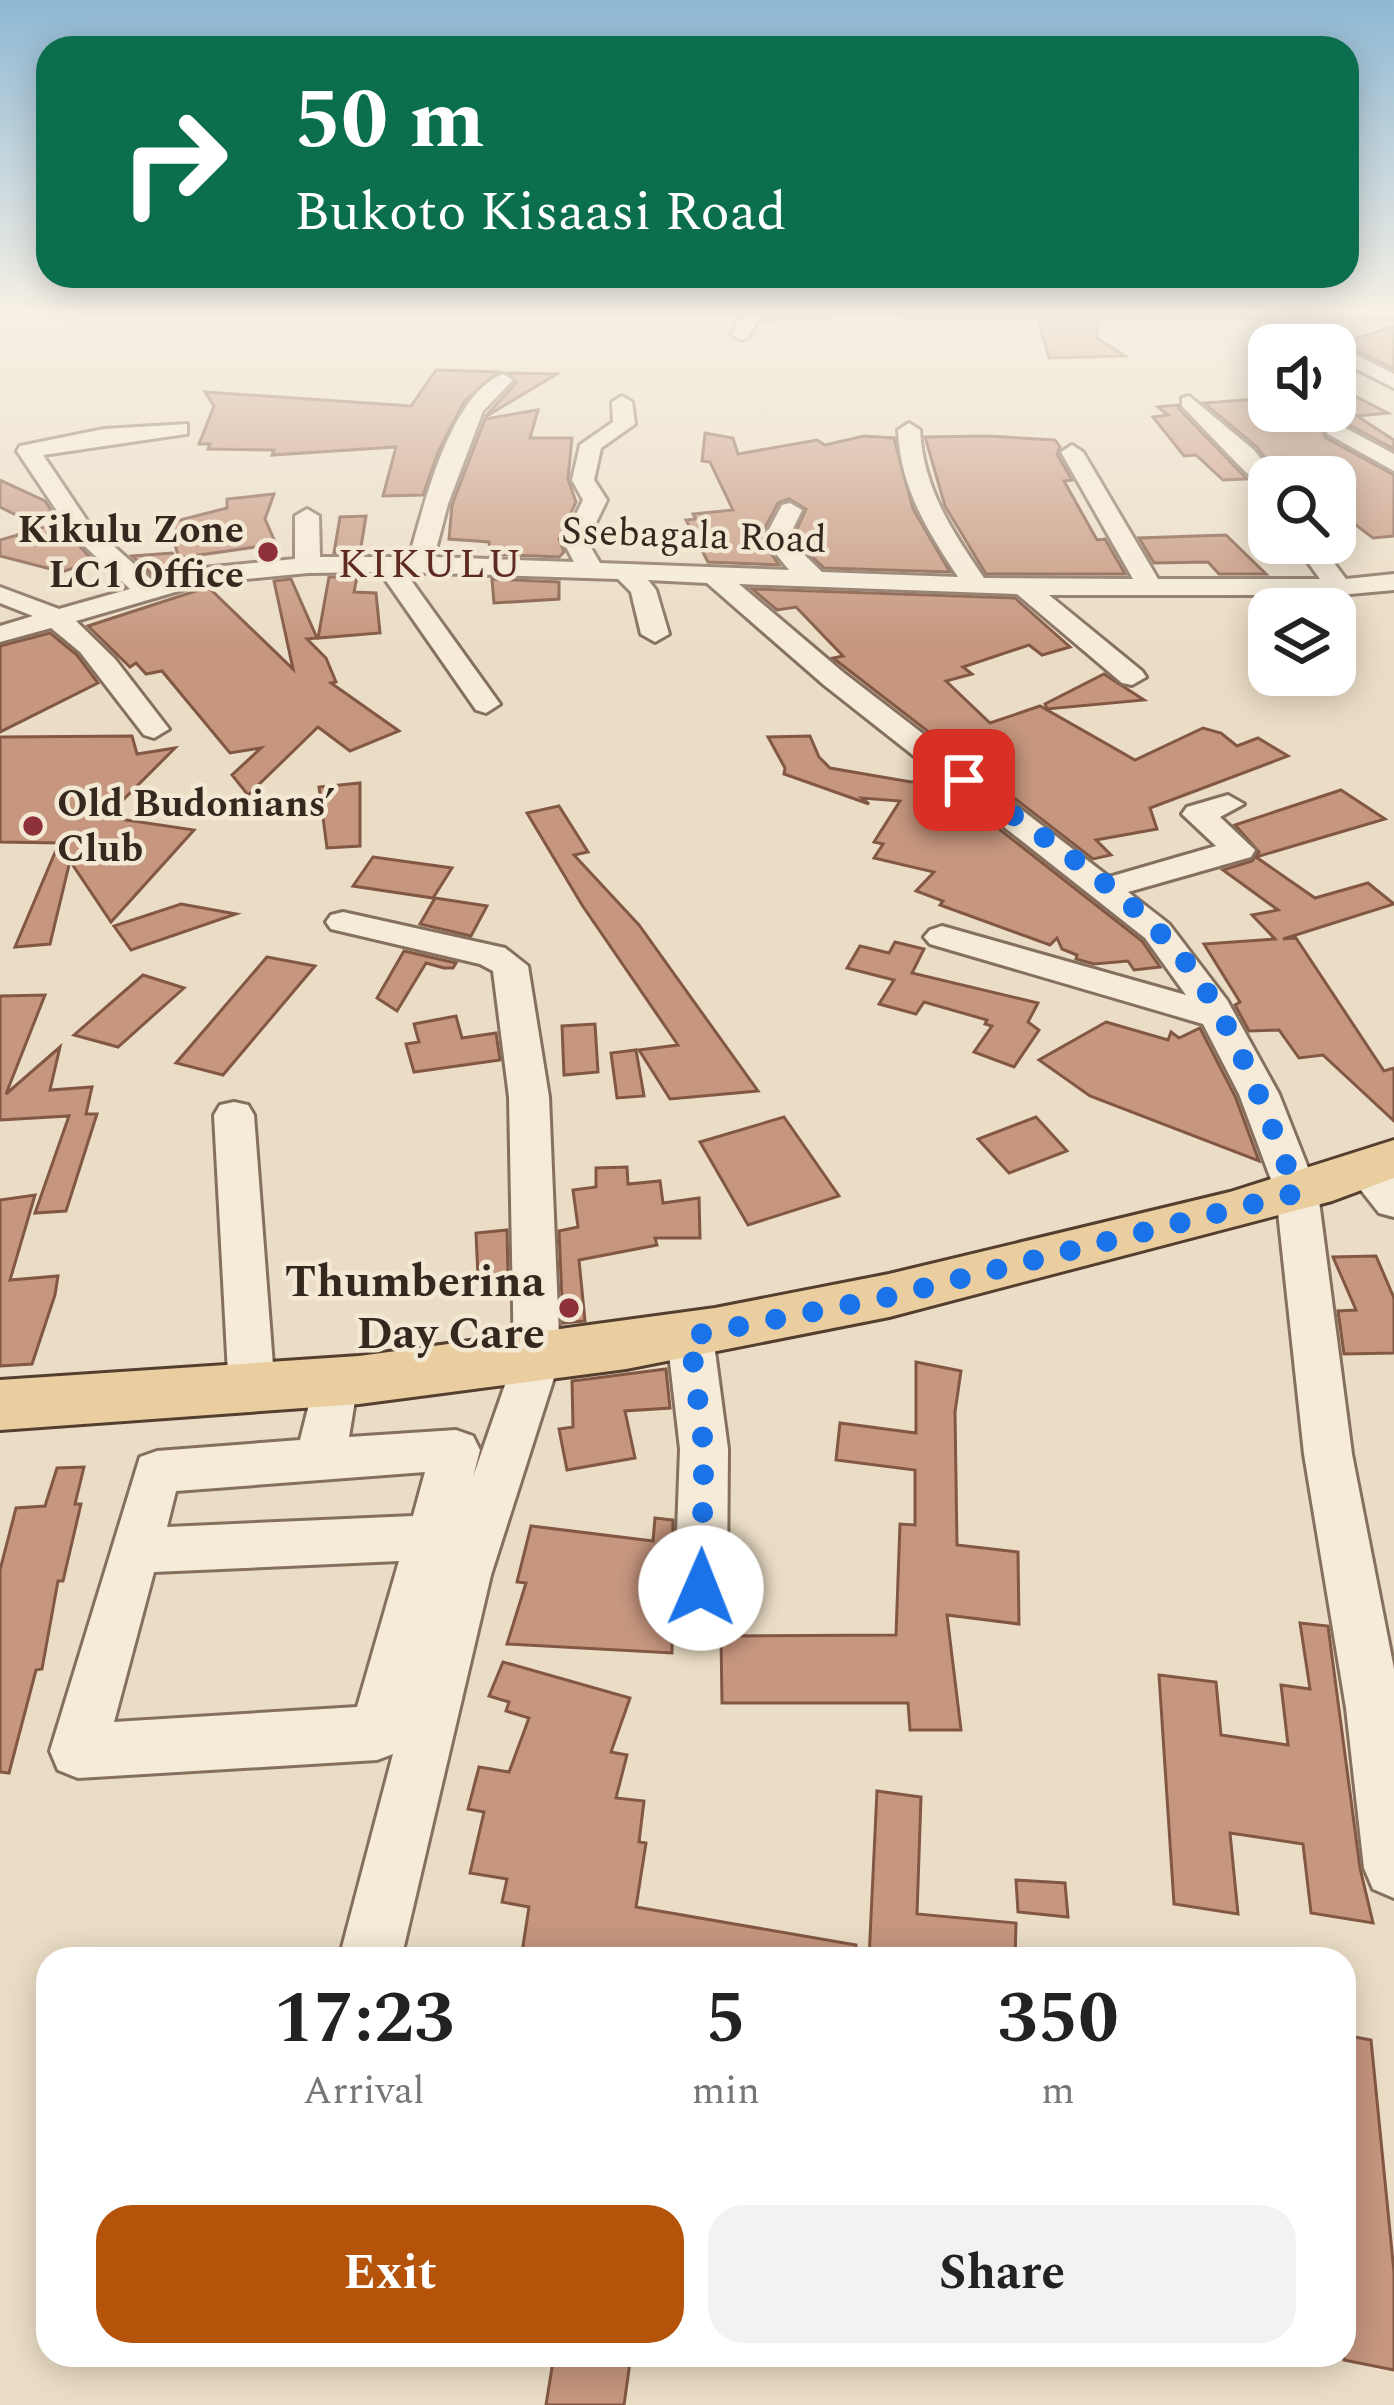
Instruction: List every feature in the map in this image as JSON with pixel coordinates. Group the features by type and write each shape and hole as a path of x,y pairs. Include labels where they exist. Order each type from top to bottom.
{"main road":[{"path":"0,1405 252,1392 690,1336 888,1297 1297,1193 1385,1177"}],"street":[{"path":"420,565 436,504 468,422"},
{"path":"591,570 575,541 595,500 583,473 591,445 624,422"},
{"path":"1211,422 1248,458"},
{"path":"146,590 81,528 64,507 52,478 22,444 179,429"},
{"path":"909,430 908,452 924,506 975,583"},
{"path":"1341,432 1394,464"},
{"path":"1359,443 1394,439"},
{"path":"1072,452 1150,587"},
{"path":"790,510 776,539 784,554 816,580"},
{"path":"307,516 308,565"},
{"path":"387,564 486,704"},
{"path":"1323,564 1340,586"},
{"name":"Ssebagala Road","path":"0,634 204,576 308,565 591,570 1024,587 1394,582"},
{"path":"626,573 643,590 655,634"},
{"path":"716,578 834,679 1106,888 1175,950 1218,1016 1259,1094 1297,1193 1328,1454 1384,1707 1394,1868"},
{"path":"1024,587 1132,677"},
{"path":"0,595 58,617 89,645 154,729"},
{"path":"1106,888 1239,850 1198,814 1228,803"},
{"path":"343,922 492,956 511,966 529,1097 537,1359 465,1575 373,1947"},
{"path":"942,937 1218,1016"},
{"path":"234,1115 252,1392"},
{"path":"690,1336 704,1449 701,1588"},
{"path":"321,1460 335,1382"},
{"path":"456,1450 432,1537 377,1733 79,1751 157,1472 456,1450"},
{"path":"135,1551 432,1537"}],"building":[{"path":"208,422 453,422 423,495 383,496 396,447 272,455 274,450 208,449 210,444 199,444"},
{"path":"484,422 535,422 530,438 572,438 568,479 576,502 559,539 564,552 559,557 490,554 489,542 449,539 452,505"},
{"path":"1157,422 1192,422 1247,479 1223,480 1196,455 1184,456"},
{"path":"1227,422 1248,422 1248,432 1323,432 1394,475 1394,536 1373,538 1356,525 1356,456 1264,456"},
{"path":"1356,422 1367,422 1394,440 1394,449 1356,429"},
{"path":"705,433 733,438 738,454 817,440 825,445 864,436 894,438 913,509 950,572 824,568 793,538 806,509 789,499 778,503 760,537 779,565 708,562 686,520 696,519 693,514 733,510 710,462 702,461"},
{"path":"925,437 1055,440 1060,447 1057,454 1072,480 1064,481 1097,540 1105,539 1125,574 986,574 945,506"},
{"path":"0,480 45,501 54,515 30,522 0,507"},
{"path":"274,494 265,519 276,544 179,558 168,523 227,508 227,499"},
{"path":"366,516 360,553 334,553 340,517"},
{"path":"59,523 93,561 62,572 0,556 0,540"},
{"path":"1226,535 1248,556 1248,564 1256,564 1266,574 1219,574 1208,562 1154,563 1139,538"},
{"path":"172,553 187,568 155,577 132,556"},
{"path":"329,577 357,577 354,592 376,593 380,633 318,638"},
{"path":"291,579 317,638 307,639 326,658 336,682 331,683 399,731 350,751 318,727 248,795 232,775 261,748 230,753 162,671 146,674 136,663 130,667 88,626 208,587 293,669 274,581"},
{"path":"492,579 559,582 559,599 494,603"},
{"path":"752,589 1015,598 1070,647 1042,655 1029,645 963,667 972,674 946,681 990,723 1040,706 1135,760 1203,728 1221,733 1237,746 1258,738 1288,756 1150,808 1157,829 1096,840 1111,855 1093,859 833,658 843,656 796,607 777,610"},
{"path":"50,633 77,655 98,683 0,732 0,646"},
{"path":"1104,674 1144,700 1047,709 1045,704"},
{"path":"132,736 137,754 175,748 106,817 194,830 111,922 70,861 50,944 15,947 59,843 0,842 0,737"},
{"path":"810,736 830,768 911,782 934,778 1142,941 1160,967 1134,970 1128,961 1094,964 1076,959 1077,955 1062,949 1057,938 1050,945 940,905 943,901 916,891 934,872 874,858 883,844 874,842 900,801 862,798 869,804 784,774 768,737"},
{"path":"360,783 360,846 327,848 319,787"},
{"path":"1341,790 1385,819 1256,857 1315,898 1368,883 1394,904 1283,939 1296,938 1384,1071 1394,1068 1394,1121 1323,1055 1299,1058 1279,1030 1249,1031 1235,1005 1240,1002 1204,944 1275,939 1252,915 1278,910 1223,870 1252,861 1259,852 1235,825"},
{"path":"559,806 588,852 574,855 639,925 758,1091 670,1099 639,1050 678,1045 582,905 527,813"},
{"path":"373,857 452,868 433,898 353,886"},
{"path":"435,898 487,906 471,936 420,924"},
{"path":"181,904 236,914 131,950 114,926"},
{"path":"895,942 924,949 912,973 1038,1003 1028,1022 1039,1030 1014,1067 974,1052 992,1026 985,1024 987,1020 924,1002 916,1014 879,1004 894,980 847,968 860,946 889,953"},
{"path":"404,951 456,963 444,968 426,963 397,1011 377,998"},
{"path":"267,957 315,966 223,1075 176,1063"},
{"path":"143,975 184,988 118,1047 74,1035"},
{"path":"45,995 6,1094 60,1047 50,1090 92,1087 86,1114 97,1114 66,1211 35,1213 69,1116 0,1120 0,996"},
{"path":"456,1016 462,1038 496,1033 500,1060 414,1072 406,1044 419,1042 414,1024"},
{"path":"1106,1022 1168,1040 1171,1032 1179,1038 1200,1028 1235,1096 1259,1161 1090,1096 1039,1060"},
{"path":"595,1024 598,1072 564,1075 562,1026"},
{"path":"636,1050 644,1096 617,1098 611,1053"},
{"path":"784,1117 839,1196 748,1225 700,1142"},
{"path":"1036,1117 1067,1151 1009,1173 978,1139"},
{"path":"627,1167 628,1184 660,1181 663,1203 699,1198 700,1238 655,1238 657,1245 579,1260 585,1321 563,1323 559,1231 578,1227 573,1190 596,1187 596,1168"},
{"path":"35,1195 10,1280 58,1276 55,1295 32,1364 0,1366 0,1200"},
{"path":"507,1230 508,1274 478,1277 476,1233"},
{"path":"1376,1256 1394,1298 1394,1353 1344,1354 1338,1311 1356,1310 1333,1257"},
{"path":"916,1362 961,1371 955,1412 957,1545 1018,1552 1019,1624 947,1615 961,1730 910,1730 908,1703 722,1703 721,1636 896,1635 900,1524 915,1525 915,1470 836,1460 840,1423 916,1433"},
{"path":"666,1369 670,1408 625,1411 635,1458 567,1470 559,1429 573,1427 572,1381"},
{"path":"84,1467 75,1504 81,1504 63,1581 58,1581 42,1669 36,1670 9,1773 0,1772 0,1570 16,1508 45,1506 57,1468"},
{"path":"655,1518 673,1520 672,1653 507,1644 526,1583 517,1582 531,1526 653,1541"},
{"path":"1300,1623 1328,1626 1360,1868 1373,1923 1311,1913 1303,1844 1230,1833 1238,1914 1174,1904 1159,1675 1216,1682 1221,1735 1288,1745 1281,1685 1310,1689"},
{"path":"503,1662 630,1698 611,1752 627,1755 616,1798 644,1801 639,1842 646,1843 636,1907 856,1947 523,1947 529,1907 502,1902 507,1879 470,1873 484,1812 468,1809 479,1767 509,1772 529,1718 506,1711 509,1702 489,1696"},
{"path":"877,1791 921,1797 917,1914 1016,1923 1015,1947 870,1947"},
{"path":"1016,1880 1065,1883 1068,1917 1018,1912"},
{"path":"1356,2037 1371,2040 1394,2272 1394,2370 1356,2362"},
{"path":"552,2367 629,2367 624,2405 546,2405"}],"place":[{"name":"Kikulu Zone LC1 Office","path":"268,552"},
{"name":"Old Budonians’ Club","path":"33,826"},
{"name":"Thumberina Day Care","path":"569,1308"}],"district":[{"name":"KIKULU","path":"431,564"}],"route":[{"path":"701,1588 704,1449 690,1336 888,1297 1297,1193 1259,1094 1210,1000 1175,950 1132,908 964,780"}]}
